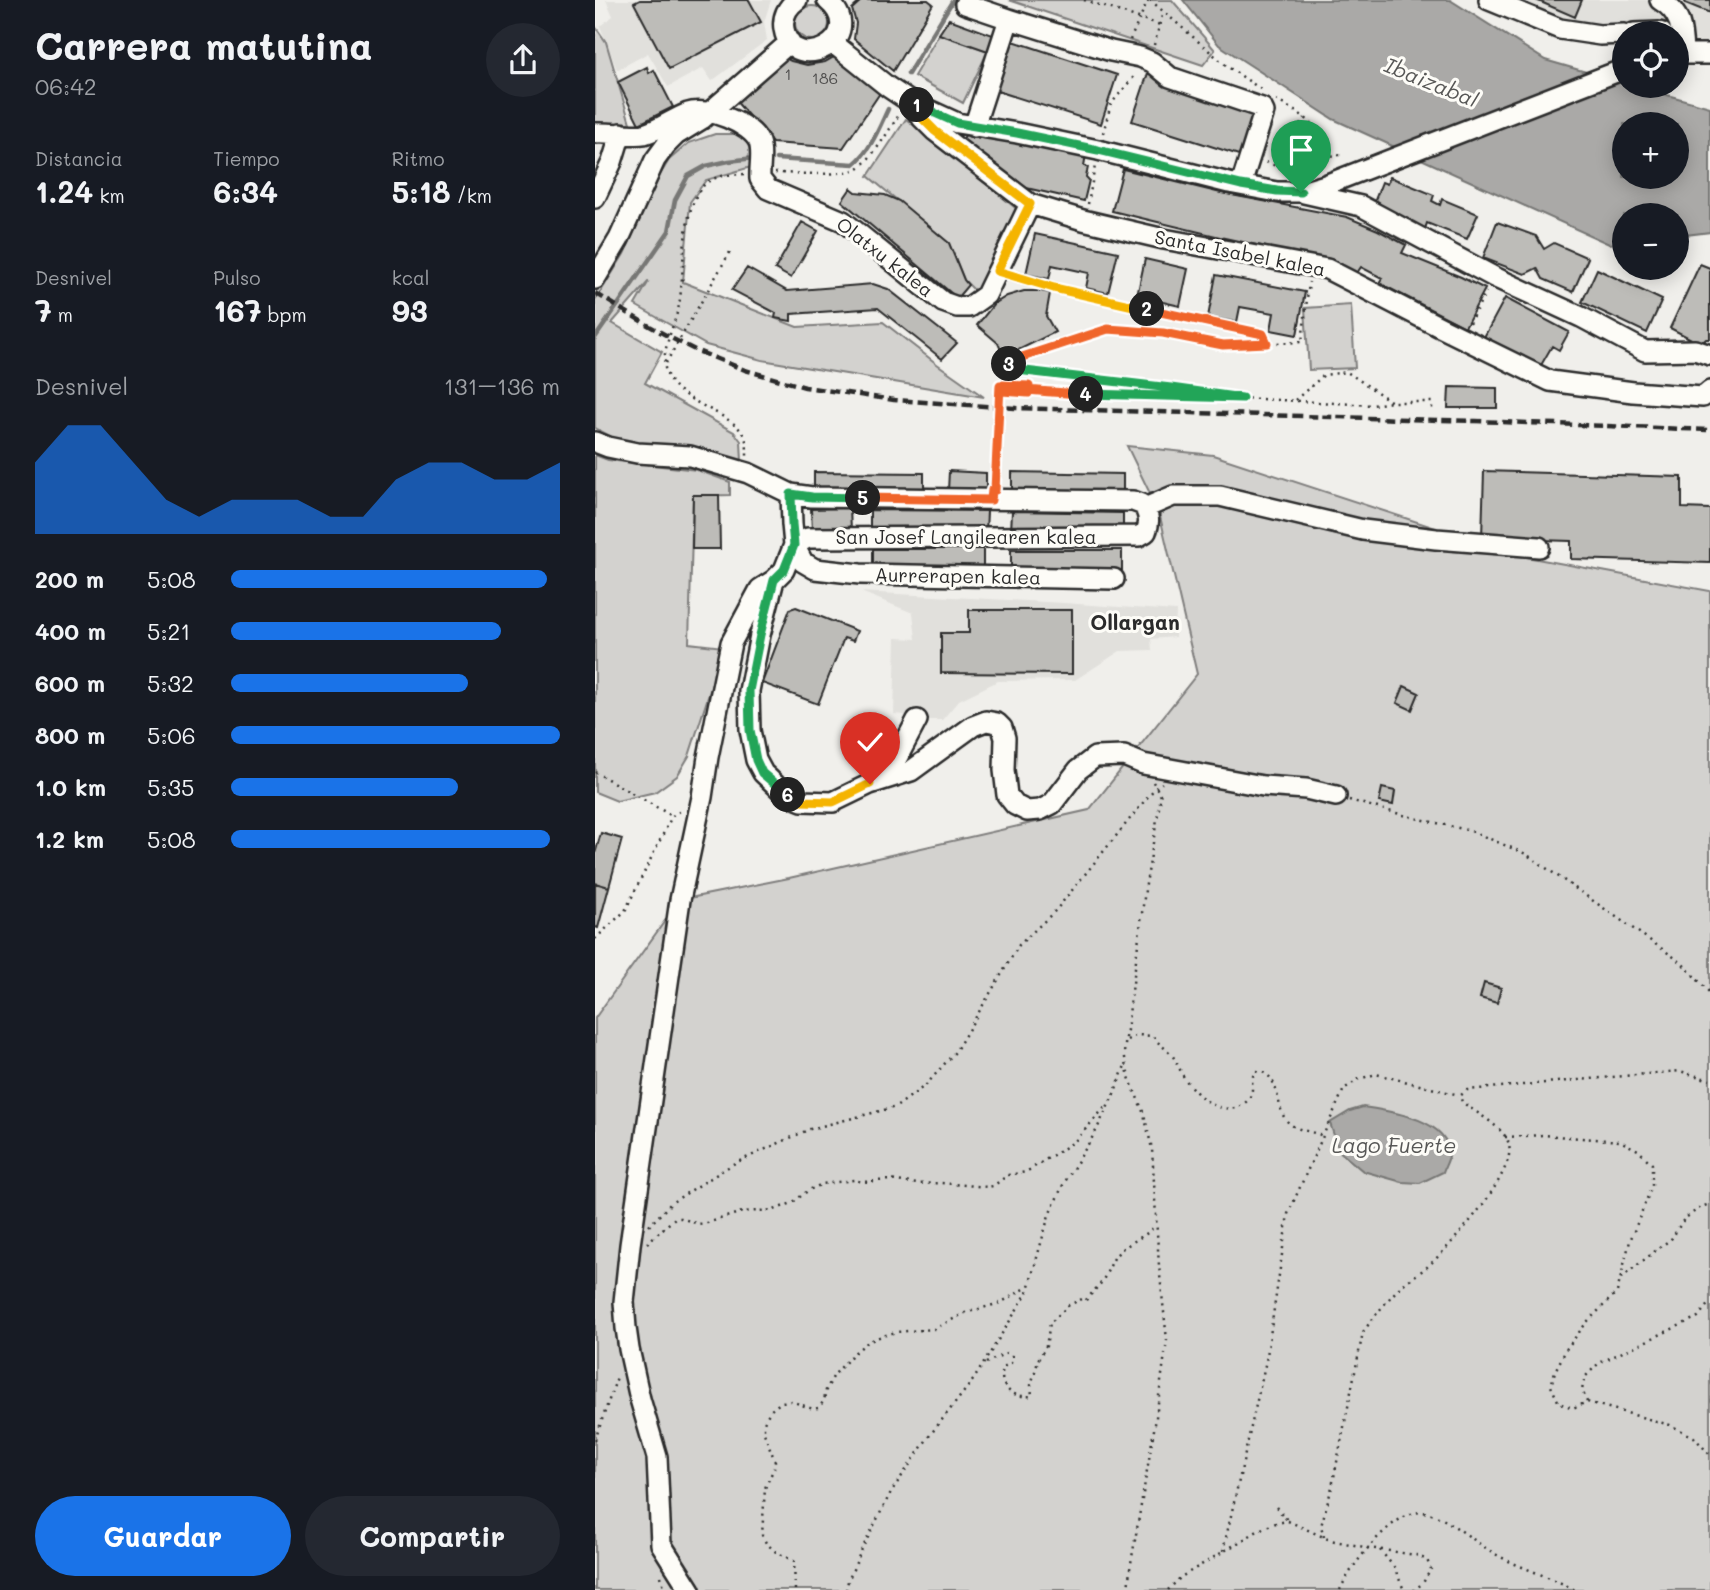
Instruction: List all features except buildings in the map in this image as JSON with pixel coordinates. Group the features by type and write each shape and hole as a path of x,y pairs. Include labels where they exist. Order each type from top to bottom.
{"street":[{"path":"797,0 788,9 783,26 790,42 807,52 825,49 838,36 840,20 833,2"},
{"path":"1489,0 1560,29 1612,34"},
{"path":"1660,0 1672,10 1678,21"},
{"path":"965,4 1111,51 1140,57 1152,62 1170,77 1259,105 1264,112 1241,185"},
{"path":"974,127 1009,19"},
{"path":"595,279 619,239 655,160 676,135 709,113 790,42"},
{"name":"Santa Isabel kalea","path":"833,43 909,101 957,123 1098,150 1241,185 1301,192 1612,74"},
{"path":"1689,54 1710,54"},
{"path":"728,96 731,119"},
{"name":"Santa Isabel kalea","path":"909,101 935,131 1030,204 1164,239 1328,269 1550,381 1633,392 1703,397 1710,391"},
{"path":"595,132 643,134 690,112 709,113 731,119 746,127 756,137 761,145 759,173"},
{"path":"595,198 612,162 621,133"},
{"name":"Olatxu kalea","path":"759,173 763,184 773,192 843,221 943,302 957,307 969,307 982,300 1030,204"},
{"path":"1351,175 1350,194 1361,206"},
{"path":"1301,192 1361,206 1495,277 1581,317 1645,351 1695,351 1710,355"},
{"path":"595,442 637,453 690,456 748,473 791,494 812,497 1133,501 1145,508 1173,496 1220,496 1363,530 1539,547"},
{"path":"691,1590 661,1544 657,1457 640,1399 626,1328 624,1302 680,900 731,643 760,589 774,580 799,554 792,524 791,494"},
{"name":"San Josef Langilearen kalea","path":"799,554 808,538 1139,536 1146,533 1149,525 1145,508"},
{"name":"Aurrerapen kalea","path":"799,554 815,569 860,574 1114,579"},
{"path":"774,580 749,691 750,730 756,760 762,773 785,794 801,801 833,802 870,784 911,771 973,726 986,720 997,723 1005,738 1004,770 1007,795 1015,805 1027,811 1040,810 1052,804 1077,770 1095,757 1124,756 1143,764 1336,796"},
{"path":"870,784 897,758 917,720"}],"path":[{"path":"1084,0 1160,25"},
{"path":"1129,43 1149,0 1228,67 1313,125 1321,141 1316,158"},
{"path":"1152,51 1163,12"},
{"path":"1100,143 1111,104 1135,73"},
{"path":"748,473 745,437 738,427 673,385 664,366 670,332 679,305 684,244 693,201 705,184 723,176 759,173 847,173 859,167 870,156 909,101"},
{"path":"1296,130 1305,118"},
{"path":"1249,156 1289,169 1301,167 1316,158 1338,154 1351,175"},
{"path":"1281,168 1284,157"},
{"path":"1087,206 1097,159"},
{"path":"664,366 730,253"},
{"path":"997,271 1054,288 1263,334 1267,343"},
{"path":"1242,398 1008,369 1010,361 1108,329 1163,333 1223,345 1302,342 1310,275"},
{"path":"1461,336 1495,277"},
{"path":"1294,401 1324,374 1347,372 1392,402"},
{"path":"991,500 992,490 995,490 1000,385 1029,386 1028,393 1002,391 1002,388 1010,388 1018,389 1030,390 1055,391 1062,393 1372,405 1433,402 1432,410"},
{"path":"595,772 672,816"},
{"path":"630,1244 671,1203 733,1164 810,1129 896,1107 926,1085 955,1052 1019,945 1056,910 1155,788 1161,796 1145,890 1124,1053 1129,1077 1144,1114 1152,1149 1167,1340 1128,1590"},
{"path":"1336,796 1471,831 1527,854 1681,962 1710,993"},
{"path":"595,939 625,911 672,816 702,797"},
{"path":"1126,1040 1137,1035 1153,1036 1160,1046 1170,1052 1186,1081 1209,1102 1225,1110 1235,1110 1245,1104 1253,1093 1255,1071 1263,1072 1276,1088 1287,1121 1295,1128 1322,1136"},
{"path":"846,1590 861,1551 891,1492 930,1435 974,1379 1027,1293 1049,1215 1063,1185 1095,1133 1126,1063"},
{"path":"1460,1096 1467,1090 1680,1071 1710,1080"},
{"path":"1223,1551 1267,1356 1289,1214 1344,1088 1359,1079 1376,1074 1460,1096"},
{"path":"1324,1537 1321,1527 1332,1487 1363,1332 1400,1287 1428,1266 1462,1231 1498,1183 1509,1161 1509,1145 1503,1131 1462,1102 1460,1096"},
{"path":"630,1244 641,1246 649,1242 675,1218 698,1224 742,1212 774,1210 792,1203 822,1184 890,1180 916,1184 993,1186 1009,1175 1026,1172 1074,1142 1111,1101"},
{"path":"1505,1137 1543,1135 1621,1141 1638,1150 1653,1164 1652,1186 1630,1241 1616,1292 1567,1348 1555,1371 1551,1386 1559,1403 1573,1408 1587,1402 1670,1425 1694,1437 1710,1455"},
{"path":"1621,1278 1672,1238 1684,1219 1710,1204"},
{"path":"983,1364 1006,1353 1012,1356 1011,1363 1003,1367 1000,1378 1013,1394 1032,1396 1031,1385 1050,1323 1069,1305 1085,1301 1102,1282 1115,1256 1157,1224"},
{"path":"795,1590 794,1561 776,1552 762,1535 765,1489 775,1461 764,1433 764,1422 769,1411 781,1402 791,1401 813,1409 818,1408 824,1401 834,1375 853,1354 876,1338 896,1332 934,1329 965,1312 1000,1303 1028,1287"},
{"path":"1587,1402 1582,1390 1585,1377 1599,1363 1698,1317 1710,1302"},
{"path":"595,1440 618,1375"},
{"path":"1276,1507 1288,1521 1330,1540 1416,1555 1426,1560 1431,1569 1423,1583 1414,1590"},
{"path":"1340,1590 1350,1572 1385,1531 1401,1518 1416,1512 1426,1512 1439,1517 1499,1557 1575,1590"},
{"path":"1168,1590 1181,1577 1261,1529 1276,1522 1288,1521"},
{"path":"1380,1550 1394,1567 1404,1590"}],"shaded area":[{"path":"606,0 771,0 764,22 767,40 712,81 703,68 668,87 648,53 617,70 600,26 613,16"},
{"path":"1009,0 1172,0 1215,50 1203,65"},
{"path":"1505,0 1710,0 1710,44 1689,39 1689,21 1612,21 1612,29 1607,30 1572,26"},
{"path":"812,6 824,11 829,23 824,35 812,40 800,35 795,23 800,11"},
{"path":"595,26 606,42 630,123 595,123"},
{"path":"939,34 988,51 963,103 914,76"},
{"path":"906,119 1018,210 977,293 964,280 949,243 868,176"},
{"path":"715,134 742,134 754,148 751,167 706,180 690,202 683,282 797,327 883,322 984,397 762,360 706,345 635,305 649,281 612,323 662,352 645,383 734,432 741,441 742,462 693,446 621,442 595,428 595,301 624,254 669,160 689,143"},
{"path":"1351,305 1355,368 1309,370 1305,308"},
{"path":"1127,446 1213,455 1521,556 1710,591 1710,1590 595,1590 595,1018 680,900 1089,810 1197,674 1159,512"},
{"path":"595,455 608,460 697,470 730,482 730,495 693,496 689,643 724,647 689,756 677,776 655,792 617,801 595,792"},
{"path":"861,592 1176,611 1175,637 1151,639 1152,650 1120,651 1075,680 998,681 959,700 942,720 906,720 905,715 894,714 896,638 916,639 913,613"}],"water":[{"name":"Ibaizabal","path":"1183,0 1450,0 1545,60 1612,80 1612,98 1678,98 1710,107 1710,232 1689,235 1689,203 1612,203 1612,244 1609,244 1333,119 1219,45"},
{"name":"Lago Fuerte","path":"1363,1107 1417,1119 1440,1133 1447,1143 1449,1156 1443,1172 1420,1183 1402,1182 1363,1171 1339,1151 1330,1123"}],"waterway":[{"path":"908,74 953,0"},
{"path":"776,159 854,164 870,145 888,109"},
{"path":"595,338 669,231 675,200 688,176 706,166 754,158"}],"railway":[{"path":"595,293 673,339 745,370 805,387 894,400 1015,408 1710,430"}],"district":[{"name":"Ollargan","path":"1135,623"}],"route":[{"path":"870,784 833,802 801,801 785,794 773,784 762,773 756,760 750,730 749,691 774,580 784,570 794,545 791,494 812,497 991,500 992,490 995,490 1000,385 1029,386 1028,393 1002,391 1002,388 1018,389 1055,391 1062,393 1242,398 1008,369 1010,361 1108,329 1163,333 1223,345 1267,343 1263,334 1054,288 997,271 1030,204 935,131 909,101 957,123 1098,150 1241,185 1301,192"}]}
